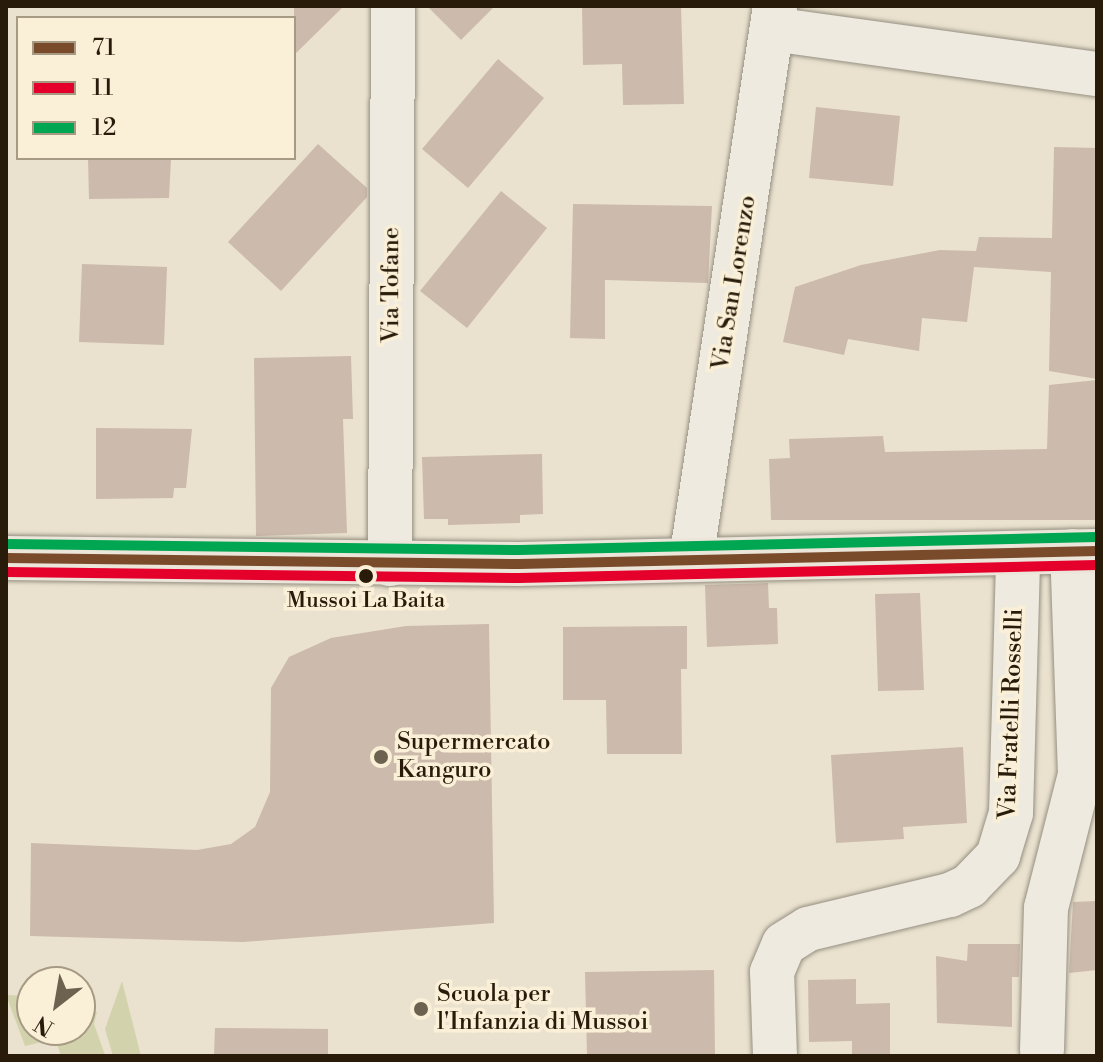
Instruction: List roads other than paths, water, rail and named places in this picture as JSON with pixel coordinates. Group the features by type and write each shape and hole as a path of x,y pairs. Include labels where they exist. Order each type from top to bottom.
{"main road":[{"path":"6,558 390,564 1018,555 1084,551"}],"street":[{"name":"Via Tofane","path":"390,564 393,6"},
{"path":"774,17 1097,74"},
{"name":"Via San Lorenzo","path":"691,560 774,17"},
{"path":"1042,1050 1046,908 1080,775 1084,551"},
{"name":"Via Fratelli Rosselli","path":"775,1056 772,972 784,944 808,929 950,895 969,886 998,856 1011,813 1018,555"}],"place":[{"name":"Mussoi La Baita","path":"366,576"},
{"name":"Supermercato Kanguro","path":"381,757"},
{"name":"Scuola per l'Infanzia di Mussoi","path":"421,1009"}]}
